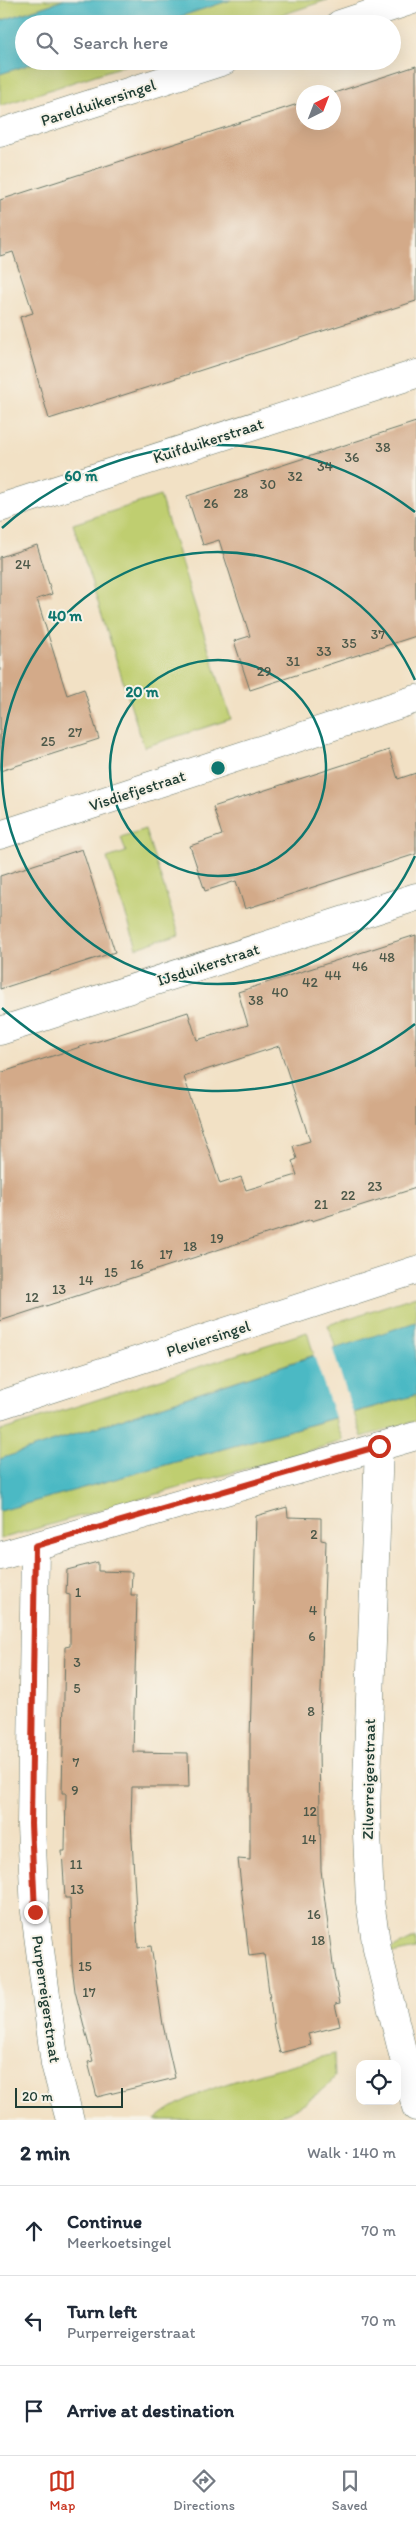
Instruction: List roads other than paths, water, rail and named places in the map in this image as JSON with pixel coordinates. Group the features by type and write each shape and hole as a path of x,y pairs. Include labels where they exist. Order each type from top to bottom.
{"street":[{"path":"368,15 414,0"},
{"name":"Parelduikersingel","path":"0,134 196,70"},
{"name":"Kuifduikerstraat","path":"0,508 416,374"},
{"name":"Visdiefjestraat","path":"0,835 416,699"},
{"name":"IJsduikerstraat","path":"0,1031 416,897"},
{"name":"Pleviersingel","path":"0,1405 416,1270"},
{"path":"0,1556 416,1436"},
{"name":"Zilverreigerstraat","path":"379,1446 366,1811 370,1902 377,1949 398,2044 416,2107"},
{"name":"Purperreigerstraat","path":"35,1546 31,1824 35,1912 55,2064 70,2120"}],"water":[{"path":"64,0 231,0 185,15 18,15"},
{"path":"15,16 15,69 0,74 0,21"},
{"path":"416,1322 416,1395 0,1511 0,1459"}]}
